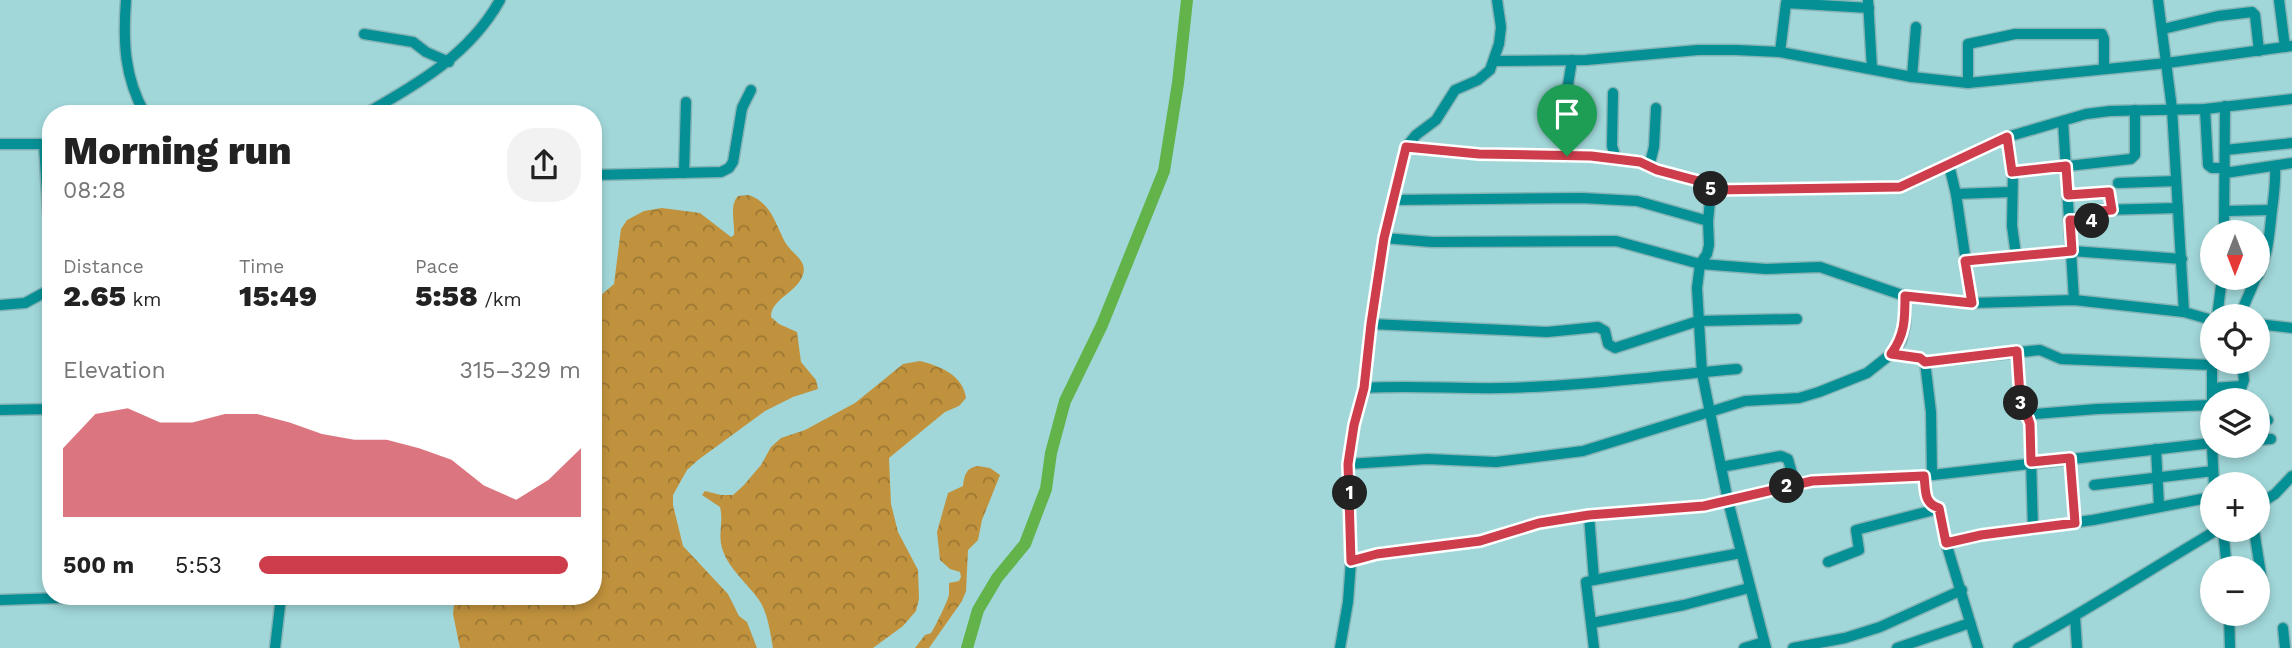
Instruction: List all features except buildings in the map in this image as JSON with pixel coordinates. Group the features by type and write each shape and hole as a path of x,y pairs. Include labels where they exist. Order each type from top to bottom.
{"street":[{"path":"126,0 124,29 129,77 141,105"},
{"path":"380,105 449,62 479,33 500,0"},
{"path":"1340,648 1348,602 1351,561 1348,464 1354,425 1364,388 1384,238 1406,147 1416,135 1436,120 1455,90 1478,80 1490,70 1501,27 1497,0"},
{"path":"2158,0 2172,109 2184,312"},
{"path":"1494,61 1572,60 1698,50 1780,52 1912,77 1968,83 2167,63 2288,47 2279,0"},
{"path":"1780,52 1786,2 1869,4 1872,69"},
{"path":"2163,29 2218,16 2252,12 2255,15 2259,51"},
{"path":"1912,77 1916,27"},
{"path":"364,34 413,42 426,52 449,62"},
{"path":"1968,83 1968,44 1972,41 2015,34 2102,34 2104,68"},
{"path":"1567,156 1567,91 1572,60"},
{"path":"602,175 721,172 729,168 733,162 742,108 751,90"},
{"path":"1613,93 1612,146 1615,159"},
{"path":"1712,190 1900,187 2007,137 2086,114 2205,109 2292,99"},
{"path":"684,173 686,103"},
{"path":"2225,106 2225,220"},
{"path":"1649,167 1654,146 1656,108"},
{"path":"2205,109 2208,165 2211,168 2225,171 2292,163"},
{"path":"2012,172 2134,158 2135,110"},
{"path":"2063,121 2074,300"},
{"path":"2007,137 2012,172 2012,233 2015,255"},
{"path":"2225,150 2292,143"},
{"path":"0,144 42,144"},
{"path":"1406,147 1479,154 1567,156 1640,162 1706,183 1712,190 1708,221 1709,245 1700,264 1697,288 1702,373 1728,500 1765,645 1744,648"},
{"path":"1949,165 1956,194 1972,303"},
{"path":"2270,235 2276,190 2275,166"},
{"path":"2119,183 2176,181"},
{"path":"1956,194 2011,192"},
{"path":"2068,195 2109,192 2112,210"},
{"path":"1394,200 1583,198 1637,201 1708,221"},
{"path":"2070,220 2096,221 2100,211 2178,208"},
{"path":"2225,211 2272,210"},
{"path":"1384,238 1432,242 1615,241 1700,264 1766,269 1820,267 1905,296 1972,303 2074,300 2184,312 2200,317"},
{"path":"1965,261 2072,251 2182,259"},
{"path":"0,306 25,303 42,294"},
{"path":"1348,464 1427,459 1496,462 1583,451 1745,401 1799,398 1819,392 1867,373 1891,354 1900,341 1905,325 1905,296"},
{"path":"1371,324 1547,332 1598,327 1605,331 1608,344 1615,348 1699,321 1797,319"},
{"path":"2270,325 2292,328"},
{"path":"1925,362 2040,350 2061,359 2200,361"},
{"path":"2017,351 2023,415"},
{"path":"1891,354 1920,358 1925,362 1931,412 1927,501 1931,506 1939,508"},
{"path":"1364,388 1403,385 1502,388 1606,382 1737,369"},
{"path":"2212,374 2211,388 2242,386 2243,374"},
{"path":"2023,415 2200,405"},
{"path":"0,410 42,409"},
{"path":"2023,415 2028,418 2030,424 2033,529"},
{"path":"1351,561 1377,554 1480,541 1539,523 1589,515 1704,506 1795,484 1824,480 1928,475 2200,445"},
{"path":"2157,449 2160,506"},
{"path":"1721,467 1781,456 1788,459 1795,484"},
{"path":"2070,458 2075,523"},
{"path":"2094,485 2213,471 2213,458"},
{"path":"2270,497 2291,481"},
{"path":"1946,543 1981,535 2075,523 2200,499"},
{"path":"1939,508 1946,543 1978,648"},
{"path":"1828,562 1859,550 1856,530 1939,508"},
{"path":"1589,515 1594,580"},
{"path":"2018,648 2076,617 2200,540"},
{"path":"1594,648 1586,582 1741,553"},
{"path":"1592,623 1684,605 1749,588"},
{"path":"1793,648 1845,638 1880,627 1962,590"},
{"path":"0,600 42,599"},
{"path":"275,648 280,605"},
{"path":"2076,617 2077,648"},
{"path":"1897,648 1970,623"},
{"path":"2229,626 2230,648"},
{"path":"2283,628 2285,648"}],"green space":[{"path":"749,195 767,208 785,242 804,267 801,279 778,301 771,317 797,332 801,362 816,380 818,389 793,397 765,411 698,460 687,470 673,495 673,505 683,546 728,594 739,616 747,622 757,648 460,648 453,614 454,605 602,605 602,294 614,284 621,229 627,220 644,211 662,208 700,213 731,237 734,235 733,209 738,196"},
{"path":"920,361 949,373 960,383 966,398 889,458 891,504 898,532 918,570 919,599 916,611 903,626 873,648 773,648 762,605 723,551 720,507 702,495 705,491 733,495 781,438 805,430 855,403 903,364"},
{"path":"978,466 990,468 1000,475 982,520 978,540 968,550 966,591 929,648 915,648 935,626 948,597 949,583 959,581 961,577 960,572 950,569 940,560 937,532 948,493 963,486 967,472"}],"waterway":[{"path":"967,648 978,610 997,578 1025,544 1046,489 1051,453 1065,401 1102,325 1164,171 1178,83 1187,0"}],"route":[{"path":"2007,137 2012,172 2066,166 2068,195 2109,192 2112,210 2100,211 2096,221 2070,220 2072,251 1965,261 1972,303 1905,296 1905,325 1900,341 1891,354 1920,358 1925,362 2017,351 2021,412 2030,424 2031,462 2070,458 2075,523 1981,535 1946,543 1942,513 1927,501 1924,476 1824,480 1795,484 1704,506 1589,515 1539,523 1480,541 1409,549 1364,556 1351,561 1348,464 1354,425 1364,388 1384,238 1406,147 1479,154 1567,156 1640,162 1657,170 1706,183 1712,190 1786,187 1894,188 1907,185 2007,137"}]}
